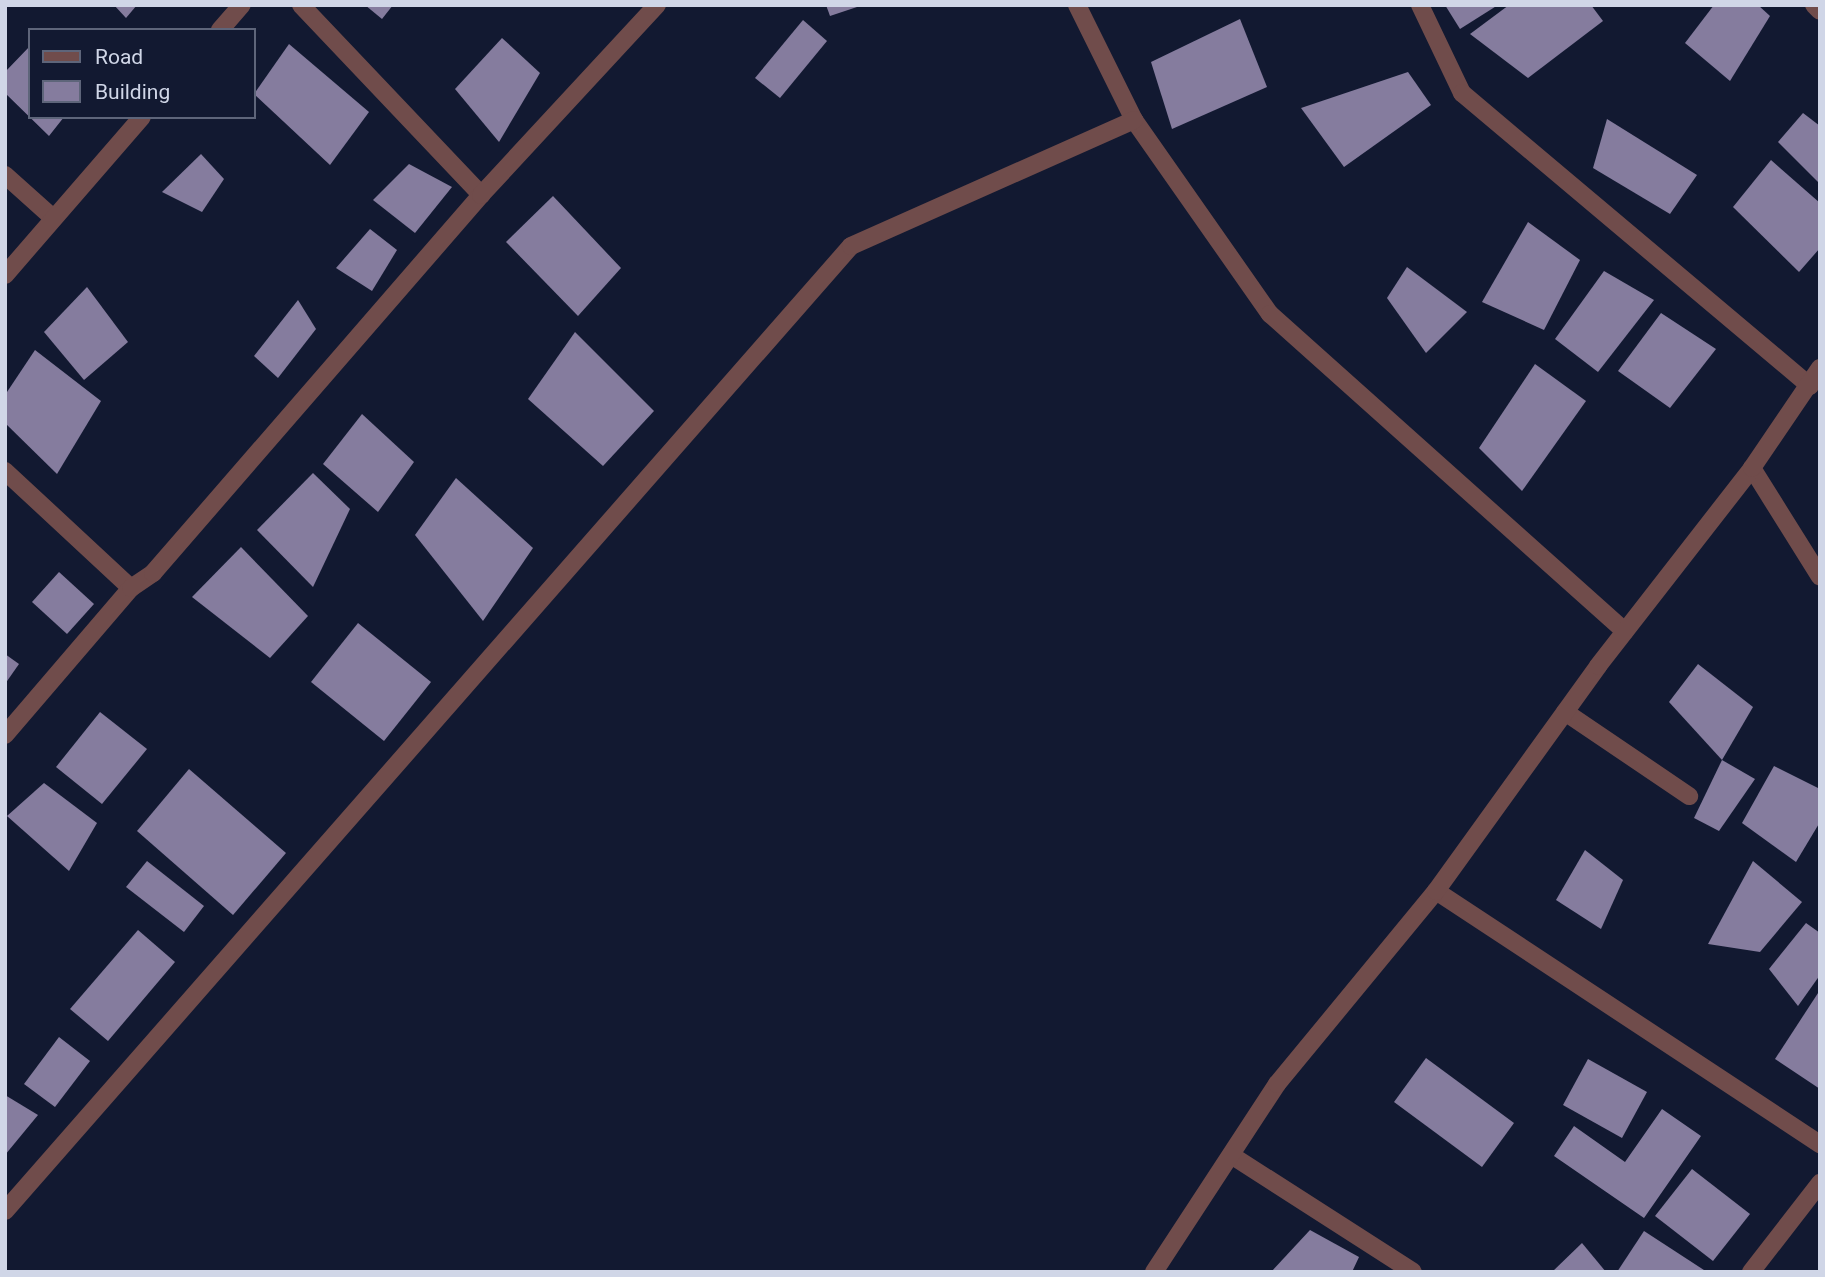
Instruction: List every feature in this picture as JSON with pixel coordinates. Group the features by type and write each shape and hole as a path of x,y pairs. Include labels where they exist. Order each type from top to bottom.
{"street":[{"path":"222,28 242,5"},
{"path":"301,5 481,195"},
{"path":"5,735 131,588 153,573 481,195 657,5"},
{"path":"1077,5 1134,120 1270,314 1625,631"},
{"path":"1420,5 1462,93 1810,386"},
{"path":"1814,5 1820,10"},
{"path":"5,275 52,217 140,119"},
{"path":"5,1211 851,246 1134,120"},
{"path":"5,175 52,217"},
{"path":"1154,1272 1277,1084 1436,891 1625,631 1752,468 1820,368"},
{"path":"1752,468 1820,577"},
{"path":"5,471 131,588"},
{"path":"1565,712 1689,796"},
{"path":"1436,891 1820,1144"},
{"path":"1231,1155 1413,1272"},
{"path":"1751,1272 1820,1183"}],"building":[{"path":"114,5 137,5 126,18"},
{"path":"365,5 393,5 382,19"},
{"path":"826,5 860,5 860,6 830,16"},
{"path":"1445,5 1498,5 1460,29"},
{"path":"1509,5 1591,5 1603,21 1528,78 1470,34"},
{"path":"1714,5 1758,5 1770,16 1730,81 1685,43"},
{"path":"1240,19 1267,87 1172,129 1151,62"},
{"path":"803,20 827,41 780,98 755,78"},
{"path":"502,38 540,73 499,142 455,89"},
{"path":"289,44 369,112 330,165 256,96 256,91"},
{"path":"28,48 28,115 5,93 5,72"},
{"path":"1408,72 1431,105 1344,167 1301,108"},
{"path":"1803,113 1820,126 1820,184 1778,142"},
{"path":"32,119 62,119 49,136"},
{"path":"1607,119 1697,175 1670,214 1593,168"},
{"path":"201,154 224,179 202,212 162,192"},
{"path":"1771,160 1820,203 1820,248 1799,272 1733,207"},
{"path":"409,164 452,187 415,233 373,200"},
{"path":"553,196 621,268 578,316 506,242"},
{"path":"1528,222 1580,260 1544,330 1482,302"},
{"path":"370,229 397,250 372,291 336,268"},
{"path":"1407,267 1467,312 1426,353 1387,298"},
{"path":"1604,271 1654,300 1598,372 1555,339"},
{"path":"87,287 128,342 84,380 44,332"},
{"path":"298,300 316,329 278,378 254,356"},
{"path":"1661,313 1716,349 1670,408 1618,371"},
{"path":"575,332 654,411 603,466 528,399"},
{"path":"35,350 101,401 57,474 5,423 5,395"},
{"path":"1535,364 1586,401 1522,491 1479,448"},
{"path":"362,414 414,462 378,512 323,464"},
{"path":"313,473 350,509 313,587 257,530"},
{"path":"456,478 533,548 483,621 415,535"},
{"path":"241,547 308,616 270,658 192,597"},
{"path":"59,572 94,604 67,634 32,602"},
{"path":"358,623 431,682 384,741 311,682"},
{"path":"5,654 19,664 5,684"},
{"path":"1698,664 1753,707 1722,760 1669,702"},
{"path":"100,712 147,749 102,804 56,767"},
{"path":"1722,760 1755,779 1719,831 1694,818"},
{"path":"1774,766 1820,789 1820,822 1796,862 1742,823"},
{"path":"189,769 286,853 233,915 137,831"},
{"path":"44,783 97,823 69,871 7,816"},
{"path":"1585,850 1623,880 1601,929 1556,900"},
{"path":"147,861 204,906 184,932 126,887"},
{"path":"1753,861 1802,902 1760,952 1708,944"},
{"path":"1806,923 1820,933 1820,975 1798,1006 1769,969"},
{"path":"138,930 175,962 108,1041 70,1009"},
{"path":"1820,990 1820,1089 1775,1059"},
{"path":"59,1037 90,1061 55,1107 24,1084"},
{"path":"1426,1058 1514,1123 1482,1167 1394,1102"},
{"path":"1588,1059 1647,1092 1622,1138 1563,1105"},
{"path":"5,1095 38,1115 5,1155"},
{"path":"1662,1109 1701,1136 1644,1218 1554,1156 1574,1126 1625,1162"},
{"path":"1692,1169 1750,1214 1713,1261 1655,1216"},
{"path":"1310,1230 1359,1257 1352,1272 1271,1272"},
{"path":"1644,1231 1707,1272 1617,1272"},
{"path":"1582,1243 1606,1272 1552,1272"}]}
